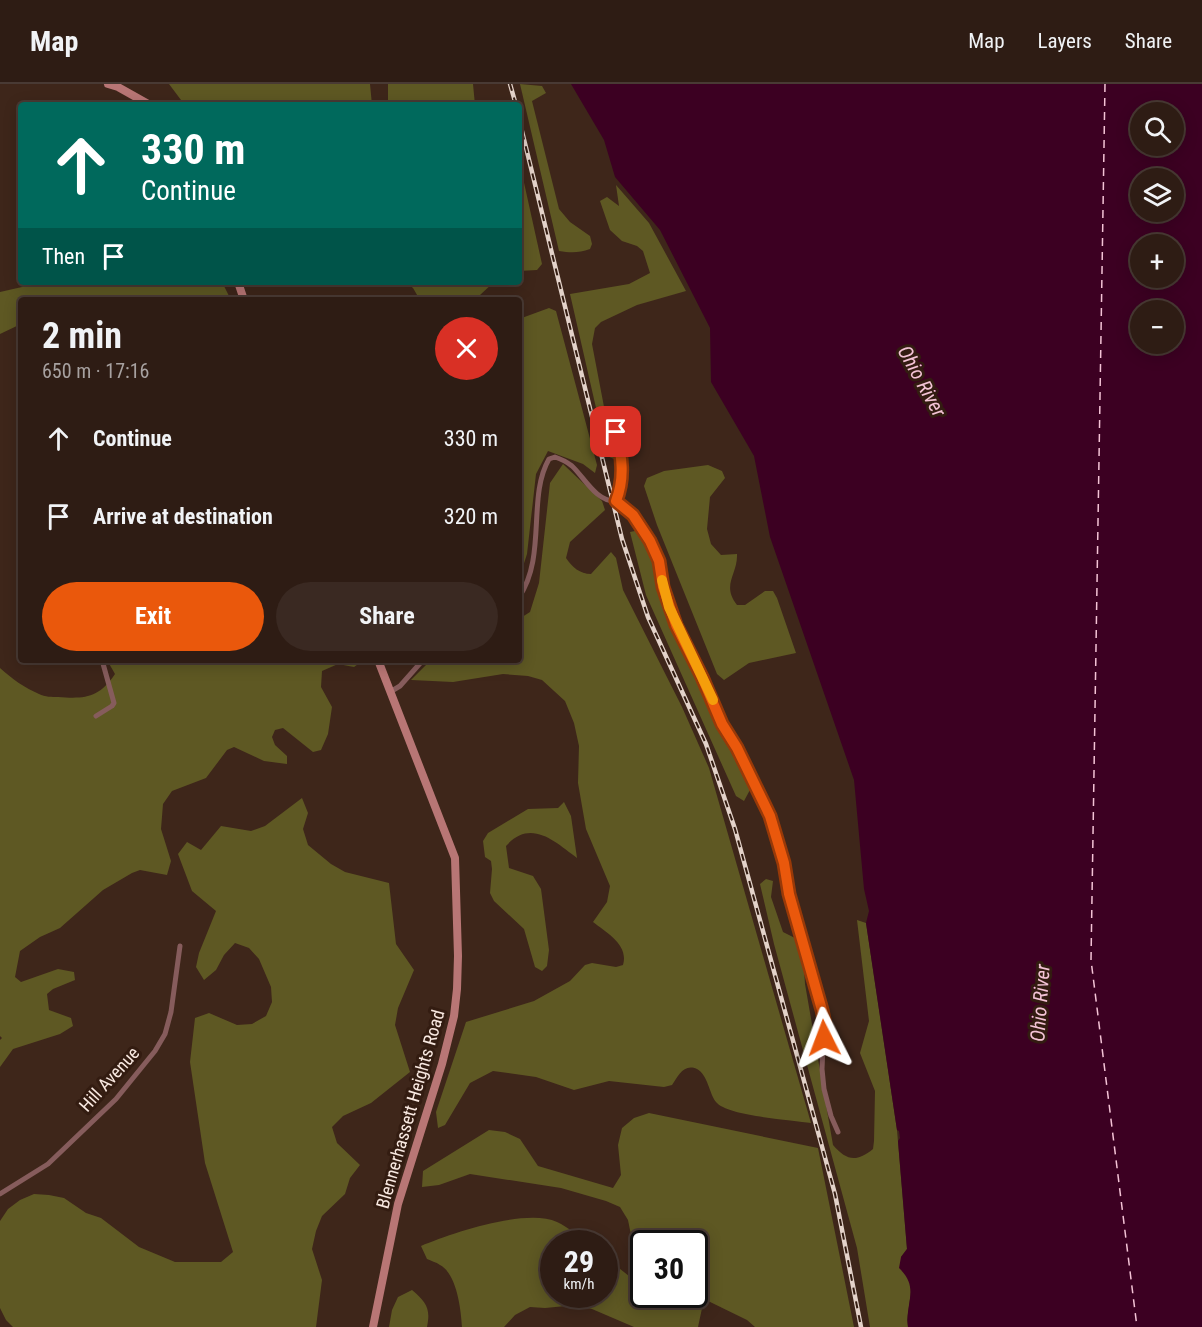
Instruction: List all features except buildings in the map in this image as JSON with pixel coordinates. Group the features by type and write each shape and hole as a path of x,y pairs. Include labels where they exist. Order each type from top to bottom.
{"street":[{"path":"108,84 145,102"},
{"path":"616,432 622,469 620,490 616,501"},
{"path":"522,590 530,572 535,549 542,475 549,459 555,457 571,465 592,489 611,501 616,501 633,515 650,541 659,561 669,607 722,724 737,748 770,816 784,863 789,894 822,1010 825,1024 822,1069 824,1089 838,1132"},
{"path":"96,716 114,703 103,663"},
{"name":"Blennerhassett Heights Road","path":"374,1327 393,1221 442,1064 458,989 455,858 379,663"},
{"path":"390,692 400,686 420,663"},
{"name":"Hill Avenue","path":"0,1194 48,1164 116,1099 155,1051 165,1034 171,1012 180,946"}],"shaded area":[{"path":"169,84 370,84 372,102 189,102 181,100"},
{"path":"388,84 473,84 475,102 388,102"},
{"path":"520,84 542,86 546,93 532,101 559,209 570,222 590,236 592,244 590,249 575,252 559,251"},
{"path":"522,174 542,264 537,270 522,271"},
{"path":"616,185 649,223 686,291 637,305 601,322 595,328 592,344 614,459 607,456 570,294 629,284 650,273 643,251 637,246 622,241 610,230 600,201 607,197 619,206"},
{"path":"25,285 224,285 230,297 18,297 18,325 0,334 0,292"},
{"path":"410,285 491,285 480,297 418,297"},
{"path":"549,308 556,311 597,465 595,473 583,464 548,451 536,474 527,554 522,570 522,318"},
{"path":"563,464 602,501 605,510 570,542 566,558 583,573 591,574 611,552 616,558 623,590 682,707 709,768 811,1123 746,1114 722,1107 716,1102 704,1075 697,1069 688,1068 679,1074 672,1085 664,1087 609,1081 574,1090 536,1077 493,1071 470,1083 445,1125 438,1128 436,1112 466,1022 534,1001 570,981 585,965 592,963 616,967 623,965 623,951 616,940 593,922 607,902 610,886 586,829 578,783 579,746 574,723 565,701 542,680 528,676 503,674 453,682 411,680 428,663 522,663 522,617 530,612 539,583 550,483"},
{"path":"708,465 722,471 725,478 710,497 707,529 711,544 721,555 737,554 730,585 732,598 737,605 745,605 765,591 773,591 796,653 749,663 724,680 717,674 657,525 644,486 647,478 664,471"},
{"path":"645,529 673,602 713,689 723,737 751,788 744,801 736,796 646,595 630,532"},
{"path":"109,663 360,663 354,667 338,664 322,671 321,687 332,707 328,734 321,750 313,752 283,728 275,730 272,737 275,745 287,756 287,764 264,761 234,747 227,750 206,778 172,791 163,804 161,829 171,861 167,875 140,870 132,873 103,890 60,928 40,937 20,951 15,977 21,982 58,969 74,972 75,980 47,994 49,1010 71,1018 73,1026 60,1034 13,1049 0,1067 0,1040 2,1038 0,1036 0,668 29,689 51,697 76,698 91,695 103,688 115,674"},
{"path":"302,798 308,813 303,829 308,845 345,872 389,883 396,944 414,970 398,1008 395,1025 410,1072 371,1103 343,1116 332,1127 337,1143 360,1165 350,1178 345,1194 322,1216 316,1231 312,1249 322,1280 316,1327 13,1327 6,1320 0,1308 0,1221 8,1209 34,1194 64,1198 86,1213 101,1218 139,1247 175,1262 221,1262 233,1252 205,1163 190,1062 195,1018 209,1013 237,1025 252,1024 266,1016 272,1002 271,987 259,959 249,948 235,943 224,955 216,970 204,980 196,967 199,953 216,911 192,891 178,854 187,842 201,850 221,826 251,831 265,826"},
{"path":"564,802 571,816 577,858 551,840 534,833 515,838 506,846 509,868 533,876 541,889 549,950 547,966 542,971 535,967 524,929 494,901 490,893 491,861 485,857 483,841 488,833 528,809 558,808"},
{"path":"766,879 773,881 771,897 783,932 797,939 803,954 805,984 833,1145 842,1154 852,1158 873,1149 874,1141 875,1091 860,1053 869,1021 857,920 866,923 897,1130 907,1249 901,1257 912,1285 908,1327 870,1327 857,1248 774,944 760,884"},
{"path":"649,1113 818,1148 854,1327 755,1327 747,1320 708,1301 708,1230 630,1230 628,1220 620,1207 606,1201 561,1188 470,1174 439,1185 422,1187 423,1171 489,1130 505,1132 520,1139 538,1166 613,1188 621,1175 618,1145 622,1128 634,1118"},
{"path":"544,1218 569,1229 540,1230 540,1308 530,1307 515,1315 504,1327 462,1327 457,1293 450,1276 440,1265 427,1259 421,1246 469,1229 509,1220"},
{"path":"618,1267 630,1277 630,1308 702,1308 698,1327 634,1327 588,1308 618,1308"},
{"path":"412,1290 421,1298 428,1310 427,1327 389,1327 392,1310 398,1297"}],"water":[{"name":"Ohio River","path":"571,84 1202,84 1202,1327 908,1327 909,1282 899,1268 901,1257 907,1249 898,1141 900,1138 866,923 869,911 864,889 854,780 770,537 754,456 711,382 710,328 660,230 615,177 604,140"}],"ferry route":[{"path":"1105,84 1091,960 1137,1327"}],"railway":[{"path":"510,84 515,102"},
{"path":"522,131 622,539 648,617 706,744 735,829 835,1194 861,1327"}],"slow traffic":[{"path":"662,580 676,625 713,700"}],"route":[{"path":"616,432 622,481 616,501 633,515 650,541 659,561 663,587 676,625 722,724 737,748 770,816 784,863 789,894 822,1010 825,1024 824,1038"}]}
